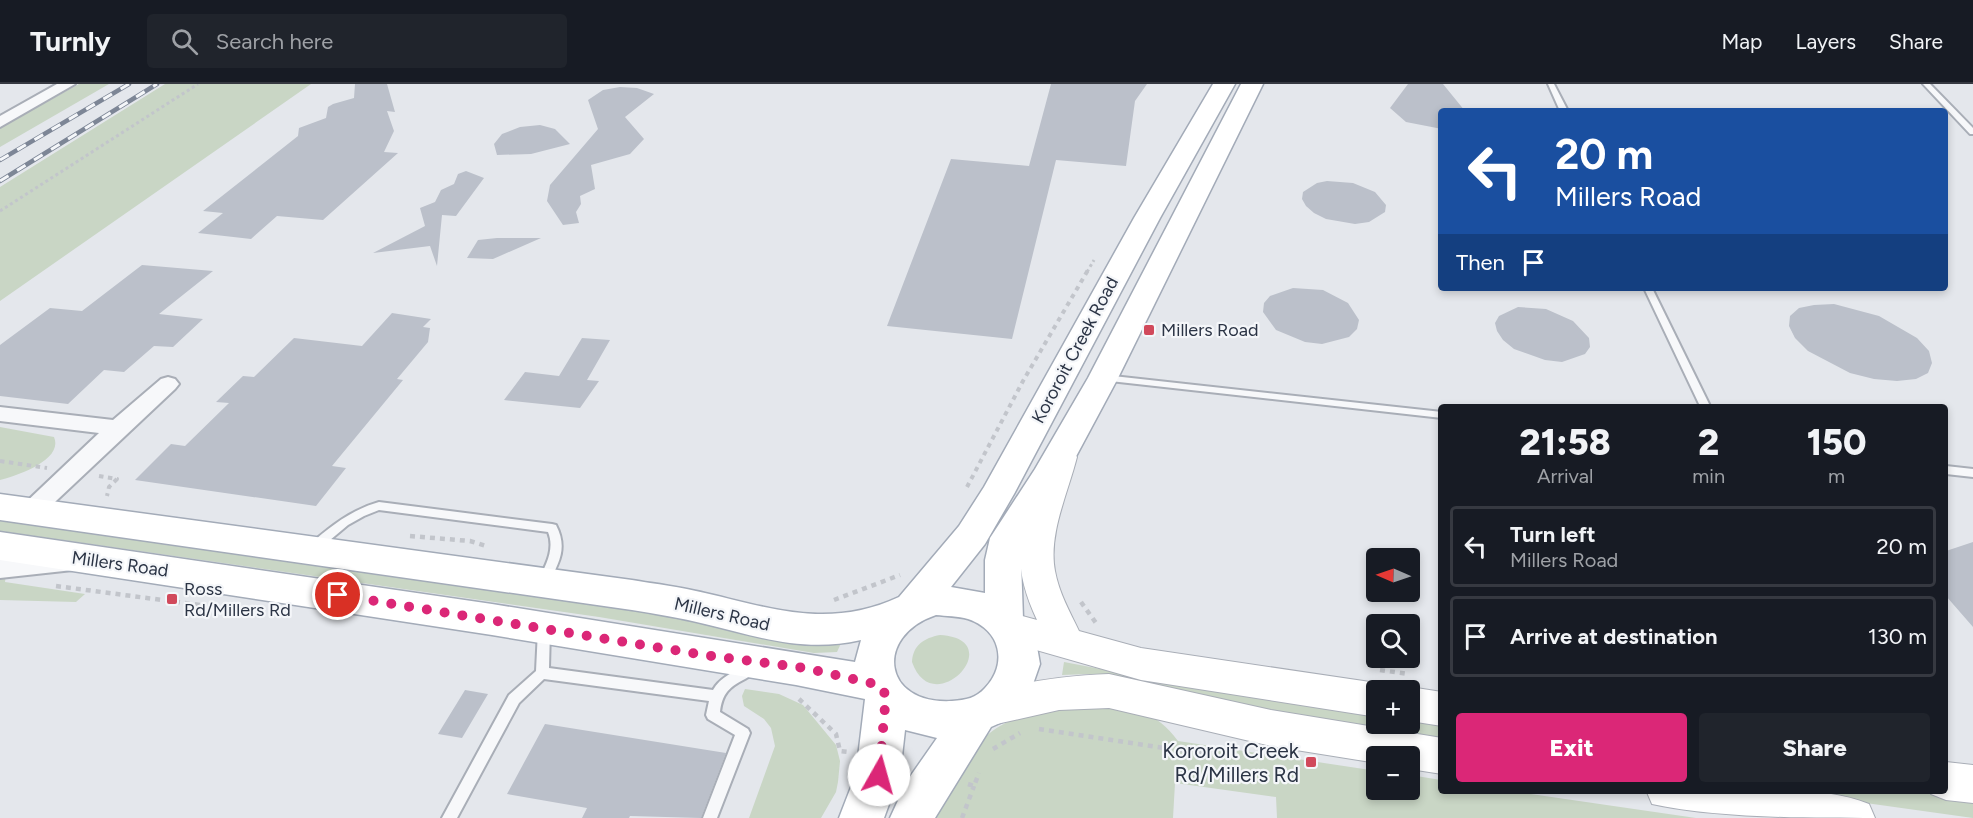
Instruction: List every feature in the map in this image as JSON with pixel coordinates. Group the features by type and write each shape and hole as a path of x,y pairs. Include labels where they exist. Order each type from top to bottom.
{"main road":[{"name":"Kororoit Creek Road","path":"906,611 972,535 1224,84"},
{"name":"Kororoit Creek Road","path":"1007,624 1002,593 1006,544 1013,527 1048,477 1103,378 1252,84"},
{"path":"1197,130 1226,136"},
{"path":"1057,384 1103,378"},
{"path":"1064,447 1039,538 1036,559 1043,593 1065,642"},
{"name":"Millers Road","path":"15,509 544,581 704,608 760,624 811,630 836,630 906,611"},
{"name":"Millers Road","path":"0,546 822,671 883,690"},
{"path":"1366,698 1141,664 1007,624 984,606 961,600 936,600 906,611 885,629 876,647 874,666 883,690 901,709 922,719 950,722 1059,693 1109,691 1270,728 1438,755"},
{"path":"912,818 930,785 984,712 1007,695 1017,679 1021,661 1018,644 1007,624"},
{"path":"861,818 872,800 879,775 883,690"},
{"path":"1420,706 1438,708"},
{"path":"1948,781 1973,784"},
{"path":"1694,794 1854,818"}],"street":[{"path":"0,122 68,84"},
{"path":"15,509 73,472 168,384"},
{"path":"0,414 118,428"},
{"path":"0,568 97,561"}],"lane":[{"path":"1551,84 1563,108"},
{"path":"1926,84 1973,132"},
{"path":"1649,291 1704,404"},
{"path":"1103,378 1438,415"},
{"path":"1948,470 1973,473"},
{"path":"312,549 346,519 361,510 380,506 552,528 558,538 558,549 544,581"},
{"path":"449,818 514,699 542,673 544,627"},
{"path":"710,818 743,733 713,715 714,696 726,683 767,663"},
{"path":"542,673 714,696"}],"path":[{"path":"0,211 198,84"},
{"path":"0,461 73,472"},
{"path":"962,818 974,786"}],"green space":[{"path":"79,84 109,84 0,147 0,128"},
{"path":"165,84 311,84 0,301 0,187"},
{"path":"0,427 54,437 55,445 52,453 37,466 0,480"},
{"path":"0,519 621,605 768,639 843,639 837,652 814,653 599,617 0,531"},
{"path":"0,574 6,574 5,582 85,594 76,602 0,600"},
{"path":"940,635 960,640 969,649 968,661 960,673 949,681 935,684 922,679 912,662 920,643"},
{"path":"1064,662 1232,694 1366,713 1366,729 1120,677 1088,674 1062,675"},
{"path":"745,689 779,694 803,705 836,745 840,761 836,792 821,818 749,818 775,746 771,728 764,719 744,706 742,696"},
{"path":"1103,704 1145,714 1162,723 1178,741 1366,769 1366,800 1420,800 1420,777 1438,780 1438,794 1531,794 1696,818 1277,818 1276,797 1175,783 1173,818 933,818 956,775 985,737 1011,721 1041,712"},
{"path":"1420,721 1438,724 1438,741 1396,734 1420,734"},
{"path":"1801,794 1935,794 1973,799 1973,818"}],"building":[{"path":"355,84 387,84 395,112 387,111 394,131 384,152 398,153 323,220 277,216 251,239 198,233 223,213 203,211 298,136 299,128 326,118 328,107 333,104 354,98"},
{"path":"1051,84 1147,84 1135,101 1126,166 1056,160 1012,339 887,326 951,159 1029,166"},
{"path":"1408,84 1443,84 1463,108 1438,108 1438,128 1406,122 1390,108"},
{"path":"620,87 637,88 654,94 625,117 644,139 630,154 591,165 595,189 580,196 581,204 576,212 579,223 563,225 547,201 550,185 598,129 588,100 603,90"},
{"path":"540,125 555,129 570,144 531,154 497,155 494,144 502,134 520,127"},
{"path":"466,171 484,178 456,216 442,215 437,266 430,246 373,253 425,226 420,208 435,202 441,190 454,184 458,174"},
{"path":"1327,181 1353,183 1375,192 1386,205 1385,212 1369,222 1355,224 1326,219 1314,213 1302,199 1303,192 1317,183"},
{"path":"541,238 493,259 467,258 478,240"},
{"path":"142,265 213,271 159,314 203,319 173,347 154,346 124,372 104,370 68,404 0,396 0,345 50,308 82,311"},
{"path":"1293,288 1323,290 1348,303 1359,320 1357,329 1349,337 1322,344 1305,342 1276,330 1263,312 1264,303 1270,296"},
{"path":"1834,304 1879,316 1917,338 1929,351 1932,363 1928,373 1916,379 1897,381 1874,379 1850,373 1808,351 1795,338 1789,326 1790,316 1799,308"},
{"path":"1518,307 1546,309 1573,321 1589,338 1590,347 1585,354 1562,362 1545,360 1514,349 1503,340 1495,323 1499,316"},
{"path":"392,313 431,319 423,327 430,328 428,342 397,379 403,380 332,466 346,468 316,506 135,480 171,444 185,446 229,403 216,402 243,376 254,377 294,338 362,346"},
{"path":"582,338 610,340 587,380 599,381 580,408 504,400 525,372 559,376"},
{"path":"1973,542 1973,627 1948,598 1948,550"},
{"path":"465,690 488,694 462,738 438,734"},
{"path":"545,724 726,753 701,818 630,816 629,818 582,818 587,808 507,794"}],"railway":[{"path":"0,160 129,84"},
{"path":"0,181 157,84"}],"place":[{"name":"Millers Road","path":"1149,330"},
{"name":"Ross Rd/Millers Rd","path":"172,599"},
{"name":"Kororoit Creek Rd/Millers Rd","path":"1311,762"}],"route":[{"path":"338,595 704,655 805,668 879,685 886,695 883,756 879,775"}]}
